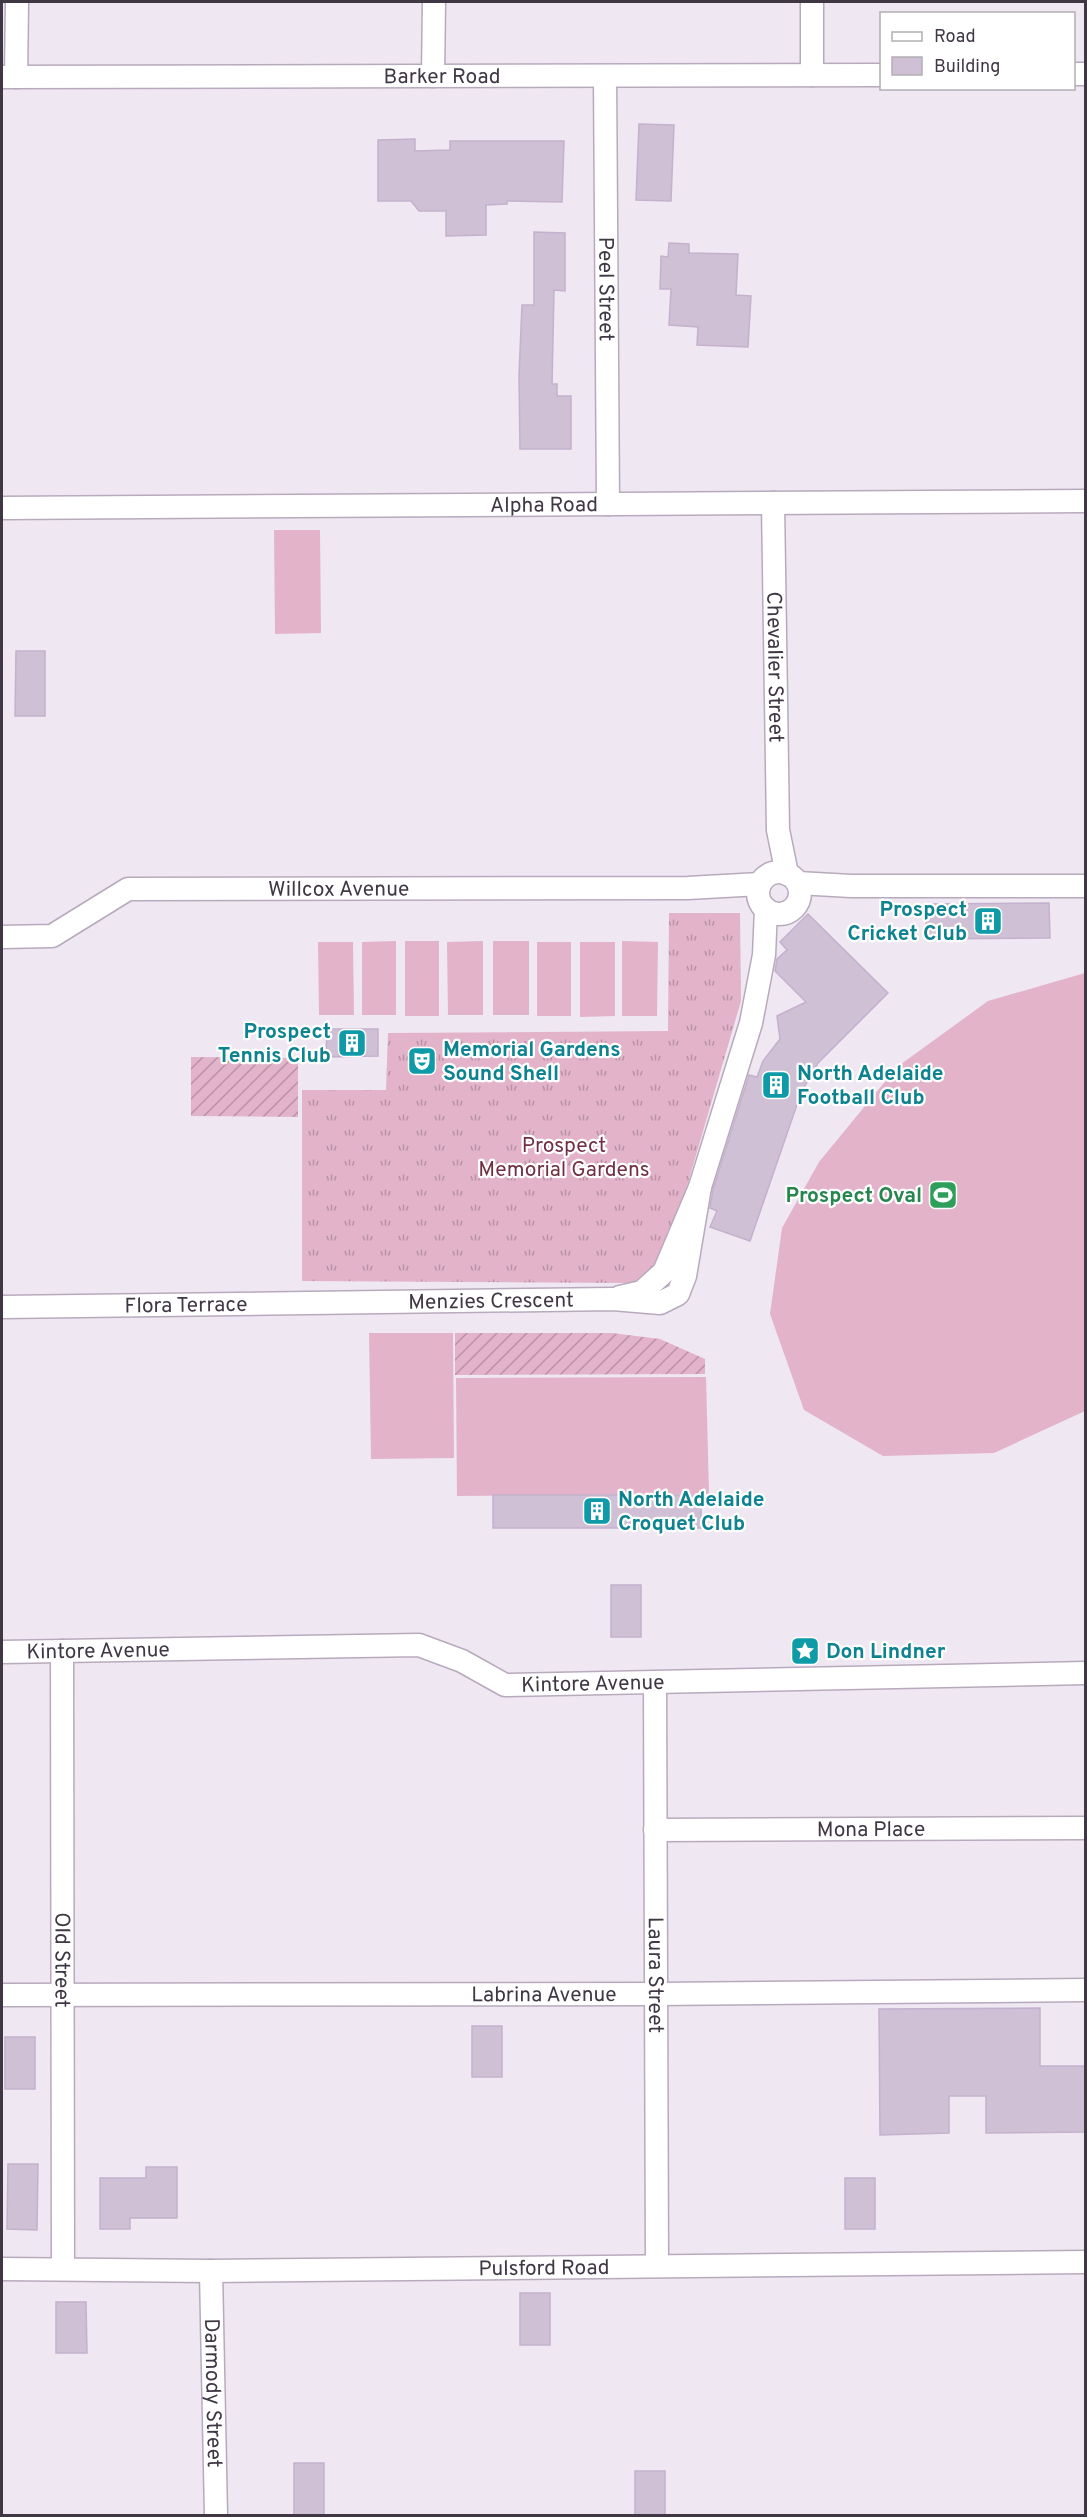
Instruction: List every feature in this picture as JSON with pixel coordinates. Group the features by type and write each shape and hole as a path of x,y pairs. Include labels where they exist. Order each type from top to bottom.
{"street":[{"path":"9,77 17,2"},
{"path":"433,76 434,2"},
{"path":"812,2 812,75"},
{"name":"Peel Street","path":"606,75 608,504"},
{"name":"Barker Road","path":"9,77 880,75"},
{"name":"Alpha Road","path":"2,508 1086,501"},
{"name":"Chevalier Street","path":"773,503 778,893"},
{"name":"Willcox Avenue","path":"2,937 52,936 128,889 688,888 778,893 851,886 1086,886"},
{"name":"Menzies Crescent","path":"370,1304 613,1299 642,1292 664,1272 700,1187 751,1023 778,893"},
{"name":"Flora Terrace","path":"2,1306 370,1304"},
{"name":"Kintore Avenue","path":"2,1652 419,1645 462,1661 505,1685 1086,1673"},
{"name":"Old Street","path":"62,1652 63,2269"},
{"name":"Laura Street","path":"655,1683 657,2266"},
{"name":"Mona Place","path":"655,1830 1086,1828"},
{"name":"Labrina Avenue","path":"2,1995 656,1994 1086,1990"},
{"name":"Pulsford Road","path":"2,2269 211,2271 1086,2262"},
{"name":"Darmody Street","path":"211,2271 216,2516"}],"green space":[{"path":"274,530 320,530 321,633 275,634"},
{"name":"Prospect Memorial Gardens","path":"669,913 740,913 741,1001 666,1258 652,1274 631,1283 302,1281 302,1090 386,1090 388,1033 668,1031"},
{"path":"396,941 396,1015 362,1015 362,942"},
{"path":"405,941 439,941 439,1016 405,1016"},
{"path":"483,941 483,1015 448,1015 447,942"},
{"path":"493,941 529,941 529,1015 493,1015"},
{"path":"622,941 658,942 657,1016 622,1016"},
{"path":"318,942 353,942 354,1015 319,1015"},
{"path":"537,942 571,942 571,1016 537,1016"},
{"path":"580,942 615,942 615,1016 580,1017"},
{"name":"Prospect Oval","path":"1085,973 1085,1411 994,1453 883,1456 804,1410 770,1314 782,1228 819,1162 897,1067 988,1001"},
{"path":"191,1057 298,1058 298,1117 191,1116"},
{"path":"369,1333 453,1333 454,1458 371,1459"},
{"path":"455,1333 612,1333 660,1339 705,1359 705,1374 455,1375"},
{"path":"706,1377 709,1494 457,1496 456,1378"}],"building":[{"path":"639,124 674,125 671,201 636,200"},
{"path":"415,139 415,151 450,150 450,141 564,141 562,202 507,201 507,204 486,205 486,235 446,236 446,211 419,211 411,201 378,201 378,140"},
{"path":"534,232 565,233 565,291 554,290 552,384 557,384 557,396 571,396 571,449 520,449 519,375 522,305 534,305"},
{"path":"669,243 689,244 689,253 738,254 736,295 751,296 748,347 697,345 698,327 669,325 671,289 660,289 661,256 668,257"},
{"path":"16,651 45,651 45,716 15,716"},
{"name":"Prospect Cricket Club","path":"1049,903 1050,938 926,939 926,904"},
{"name":"North Adelaide Football Club","path":"808,914 888,993 818,1063 801,1093 750,1241 710,1227 717,1211 710,1208 713,1190 749,1075 757,1077 763,1061 780,1039 777,1016 806,1002 775,971 777,959 787,950 780,942"},
{"name":"Prospect Tennis Club","path":"327,1029 378,1029 378,1056 326,1057"},
{"name":"North Adelaide Croquet Club","path":"493,1495 701,1495 701,1528 493,1528"},
{"path":"611,1585 641,1585 641,1637 611,1637"},
{"path":"1040,2008 1040,2066 1086,2066 1086,2132 986,2133 986,2096 949,2096 949,2133 880,2135 879,2009"},
{"path":"472,2026 502,2026 502,2077 472,2077"},
{"path":"5,2037 35,2037 35,2089 5,2089"},
{"path":"8,2164 38,2164 37,2230 7,2229"},
{"path":"146,2167 177,2167 177,2218 130,2218 130,2229 100,2229 100,2178 146,2178"},
{"path":"845,2178 875,2178 875,2229 845,2229"},
{"path":"520,2293 550,2293 550,2345 520,2345"},
{"path":"56,2302 86,2302 87,2353 56,2353"},
{"path":"294,2463 324,2463 324,2515 294,2515"},
{"path":"635,2471 665,2471 665,2516 635,2516"}],"place":[{"name":"Prospect Cricket Club","path":"988,921"},
{"name":"Prospect Tennis Club","path":"352,1043"},
{"name":"Memorial Gardens Sound Shell","path":"422,1061"},
{"name":"North Adelaide Football Club","path":"776,1085"},
{"name":"Prospect Oval","path":"943,1195"},
{"name":"North Adelaide Croquet Club","path":"597,1511"},
{"name":"Don Lindner","path":"805,1651"}]}
